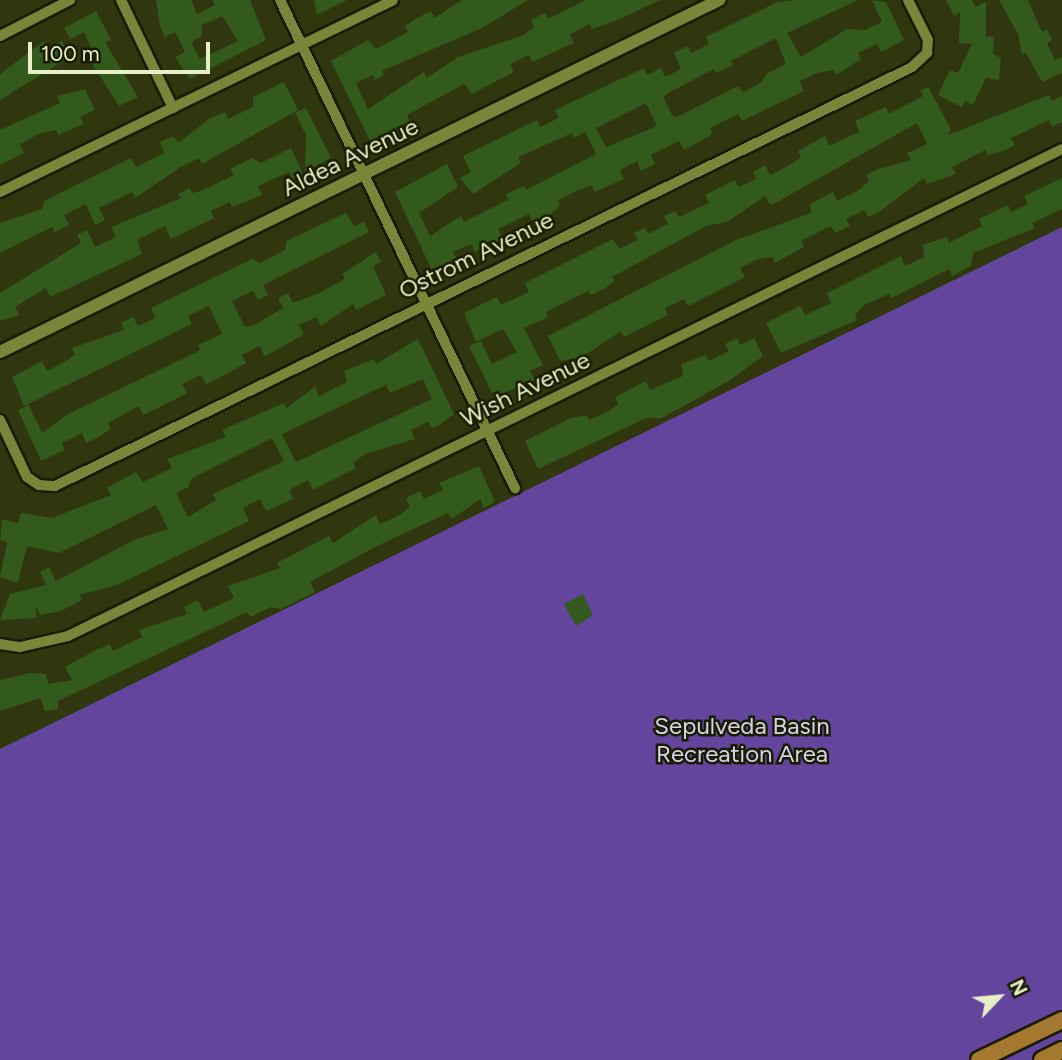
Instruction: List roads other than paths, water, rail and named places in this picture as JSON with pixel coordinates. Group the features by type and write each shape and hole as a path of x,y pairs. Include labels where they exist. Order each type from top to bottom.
{"main road":[{"path":"979,1060 1062,1020"},
{"path":"1042,1060 1062,1050"}],"street":[{"path":"0,36 70,0"},
{"path":"121,0 173,108"},
{"path":"280,0 515,488"},
{"path":"0,192 393,0"},
{"name":"Aldea Avenue","path":"0,352 719,0"},
{"name":"Ostrom Avenue","path":"0,420 27,477 40,485 55,486 912,66 927,53 928,40 908,0"},
{"name":"Wish Avenue","path":"0,644 20,647 68,636 1062,149"}],"park label":[{"name":"Sepulveda Basin Recreation Area","path":"742,740"}]}
